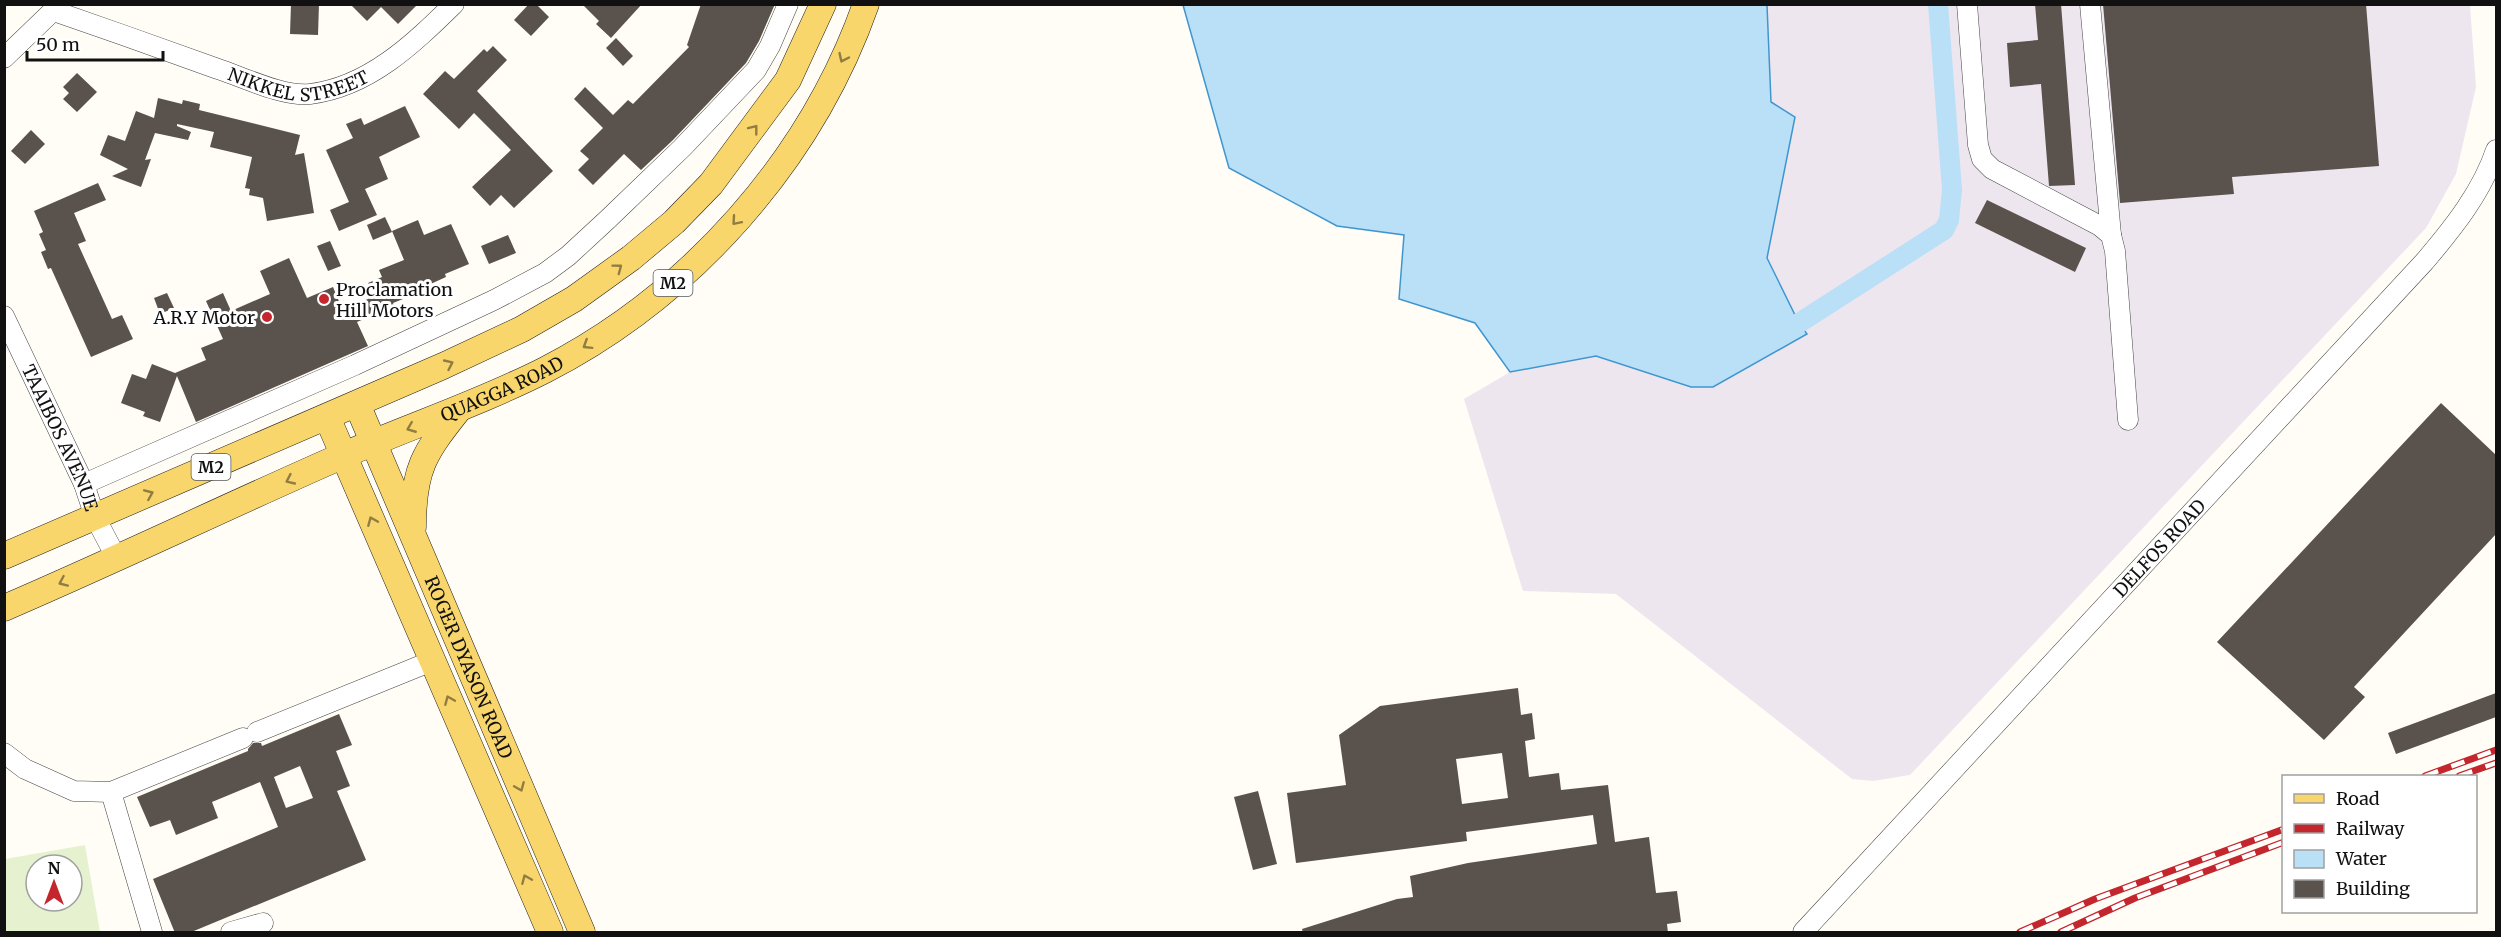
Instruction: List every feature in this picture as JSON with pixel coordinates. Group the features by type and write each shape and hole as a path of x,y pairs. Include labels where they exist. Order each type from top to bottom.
{"main road":[{"name":"M2","path":"4,556 357,404 522,329 574,299 632,258 674,222 711,184 788,80 823,4"},
{"name":"QUAGGA ROAD","path":"4,608 343,456 544,370 587,346 670,285 708,250 766,186 829,89 866,4"},
{"name":"ROGER DYASON ROAD","path":"357,404 582,933"},
{"path":"413,536 413,500 418,472 428,451 459,408"},
{"name":"ROGER DYASON ROAD","path":"327,417 550,933"}],"street":[{"name":"NIKKEL STREET","path":"57,8 241,77 282,90 309,94 350,84 375,70 414,43 454,4"},
{"path":"84,484 376,355 494,300 550,269 607,220 682,148 756,70 770,46 788,4"},
{"path":"1967,4 1978,146 1982,159 1992,169 2100,226 2111,235"},
{"path":"2091,4 2111,235 2115,250 2128,420"},
{"path":"4,58 57,8"},
{"name":"DELFOS ROAD","path":"1803,933 2425,261 2465,209 2496,150"},
{"name":"TAAIBOS AVENUE","path":"4,316 12,356 84,484 95,517 117,559"},
{"path":"4,753 25,769 74,791 111,792 432,661"},
{"path":"111,792 152,933"},
{"path":"231,933 263,923"}],"shaded area":[{"path":"1767,5 2470,5 2476,87 2456,174 2426,228 1910,775 1873,781 1852,779 1616,594 1523,591 1464,399 1510,372 1596,356 1691,387 1807,334 1799,323 1767,258 1795,117 1771,102"}],"green space":[{"path":"85,845 100,932 5,932 5,859 24,856 24,913 84,913 84,853 39,853"}],"water":[{"path":"1183,5 1767,5 1771,102 1795,117 1767,258 1799,323 1807,334 1713,387 1691,387 1596,356 1510,372 1475,323 1399,299 1404,235 1337,226 1229,168"}],"building":[{"path":"291,4 319,4 318,35 290,34"},
{"path":"350,4 418,4 398,24 381,7 367,21"},
{"path":"529,4 536,4 549,17 531,36 514,20"},
{"path":"582,4 642,4 611,38 596,24 599,21"},
{"path":"701,4 775,4 759,41 746,63 673,140 641,170 624,154 593,185 578,170 589,159 580,151 603,128 574,99 585,87 613,115 628,100 633,104 689,47 687,45"},
{"path":"2035,4 2061,4 2075,185 2049,186 2041,84 2010,87 2007,43 2038,40"},
{"path":"2103,4 2366,4 2379,166 2232,177 2234,194 2120,203"},
{"path":"616,38 633,56 623,66 606,48"},
{"path":"493,46 507,60 477,91 553,171 514,208 501,195 490,206 472,187 511,150 474,113 459,129 423,94 445,71 454,79 484,49 487,52"},
{"path":"77,73 97,92 77,112 63,99 69,93 63,87"},
{"path":"158,98 182,104 183,100 200,104 199,110 300,135 295,155 304,153 314,213 267,221 263,198 249,195 250,189 245,188 252,157 210,147 214,132 177,124 191,132 188,140 155,133 145,160 151,159 141,187 112,176 128,169 100,155 108,135 125,141 136,111 154,118"},
{"path":"405,106 420,137 379,157 388,179 365,189 377,215 339,231 330,210 349,202 326,150 353,138 346,124 361,118 364,125"},
{"path":"31,130 45,144 25,164 11,151"},
{"path":"98,183 106,200 74,213 86,241 78,244 112,319 122,315 133,339 91,357 51,268 48,269 41,252 46,250 39,234 43,232 34,211"},
{"path":"1987,200 2086,248 2075,272 1975,223"},
{"path":"385,217 392,232 373,240 367,225"},
{"path":"418,220 424,235 451,224 469,264 402,297 403,299 393,303 394,306 357,322 368,346 196,422 177,376 160,422 143,416 145,412 121,403 132,374 146,379 152,364 175,373 206,360 201,348 223,339 206,301 223,293 231,311 270,294 260,271 289,258 307,298 333,287 343,311 374,296 368,283 382,277 379,270 404,260 392,231"},
{"path":"508,235 516,253 489,264 481,246"},
{"path":"330,241 341,266 328,271 317,246"},
{"path":"167,293 174,308 160,314 154,298"},
{"path":"2441,403 2496,455 2496,534 2354,687 2365,697 2324,740 2217,642"},
{"path":"1518,688 1521,715 1532,713 1535,739 1525,741 1529,777 1559,773 1561,790 1608,785 1615,842 1649,837 1656,893 1677,891 1681,922 1667,924 1668,933 1303,933 1302,929 1397,899 1413,897 1410,876 1468,863 1597,844 1593,815 1466,832 1467,841 1296,863 1287,793 1346,785 1339,735 1380,706","holes":["1502,753 1508,798 1462,804 1456,759"]},
{"path":"2496,693 2496,717 2396,754 2388,733"},
{"path":"339,714 352,745 336,751 350,786 337,791 366,860 189,933 175,933 153,879 278,827 260,782 212,802 218,818 176,835 170,820 150,827 137,797 248,751 253,743 261,743 262,746","holes":["300,766 313,798 286,808 274,777"]},
{"path":"1258,791 1277,864 1253,870 1234,797"}],"waterway":[{"path":"1799,323 1944,230 1949,220 1952,190 1938,4"}],"railway":[{"path":"2428,775 2496,750"},
{"path":"2462,775 2496,763"},
{"path":"2020,932 2095,899 2282,830"},
{"path":"2061,932 2135,898 2282,843"}],"place":[{"name":"Proclamation Hill Motors","path":"324,299"},
{"name":"A.R.Y Motor","path":"267,317"}]}
